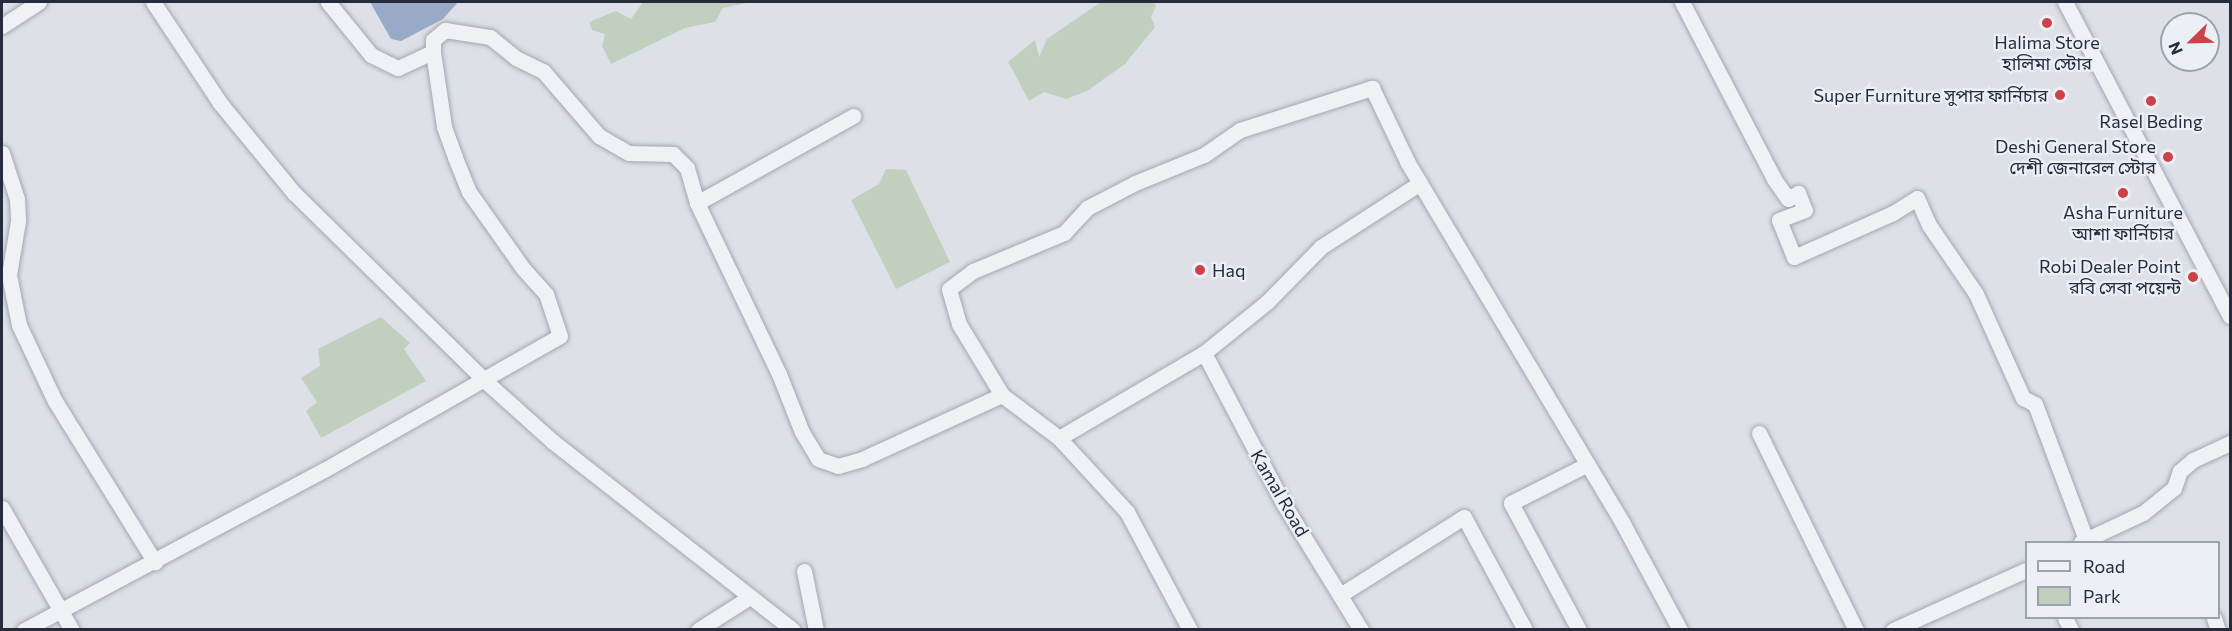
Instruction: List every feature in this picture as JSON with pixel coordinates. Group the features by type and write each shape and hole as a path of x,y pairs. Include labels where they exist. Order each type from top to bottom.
{"street":[{"path":"2,26 39,2"},
{"path":"153,2 220,103 294,193 483,379 552,441 748,598 793,630"},
{"path":"328,2 371,55 398,68 433,52"},
{"path":"1682,2 1774,179 1788,199 1798,194 1805,210 1779,220 1794,257 1893,213 1917,198 1929,225 1976,294 2023,398 2035,404 2084,541 2143,513 2174,488 2181,471 2193,460 2230,443"},
{"path":"2065,2 2230,316"},
{"path":"24,630 155,562 560,336 546,294 522,267 469,192 444,126 433,40 446,30 490,37 516,58 543,70 599,136 629,153 673,154 687,168 697,203 779,375 802,432 818,459 838,466 862,459 1002,395"},
{"path":"1190,630 1127,512 1059,438 1002,395 959,324 949,289 973,271 1064,233 1087,208 1134,183 1204,155 1240,130 1372,88 1420,183 1588,464 1680,630"},
{"path":"697,203 853,116"},
{"path":"2,153 17,199 18,221 9,275 19,325 55,401 155,562"},
{"path":"1059,438 1204,353 1267,302 1321,247 1420,183"},
{"name":"Kamal Road","path":"1204,353 1283,503 1362,630"},
{"path":"1759,433 1856,630"},
{"path":"1579,630 1510,502 1588,464"},
{"path":"2,508 72,630"},
{"path":"1340,595 1464,517 1525,630"},
{"path":"1893,630 2025,570"},
{"path":"804,571 816,630"},
{"path":"698,630 748,598"}],"green space":[{"path":"643,2 752,2 723,8 715,22 685,28 611,64 602,46 605,34 592,30 589,22 616,11 631,19"},
{"path":"1101,2 1153,2 1156,6 1151,17 1155,27 1125,64 1087,91 1066,99 1044,92 1029,101 1008,62 1035,40 1039,57 1047,39"},
{"path":"886,169 906,170 950,262 896,289 851,200 879,184"},
{"path":"381,317 410,343 404,349 426,381 321,438 306,411 317,402 301,378 320,366 318,349"}],"water":[{"path":"370,2 458,2 443,19 401,41 391,39"}],"place":[{"name":"Halima Store হালিমা স্টোর","path":"2047,23"},
{"name":"Super Furniture সুপার ফার্নিচার","path":"2060,95"},
{"name":"Rasel Beding","path":"2151,101"},
{"name":"Deshi General Store দেশী জেনারেল স্টোর","path":"2168,157"},
{"name":"Asha Furniture আশা ফার্নিচার","path":"2123,193"},
{"name":"Haq","path":"1200,270"},
{"name":"Robi Dealer Point রবি সেবা পয়েন্ট","path":"2193,277"}]}
